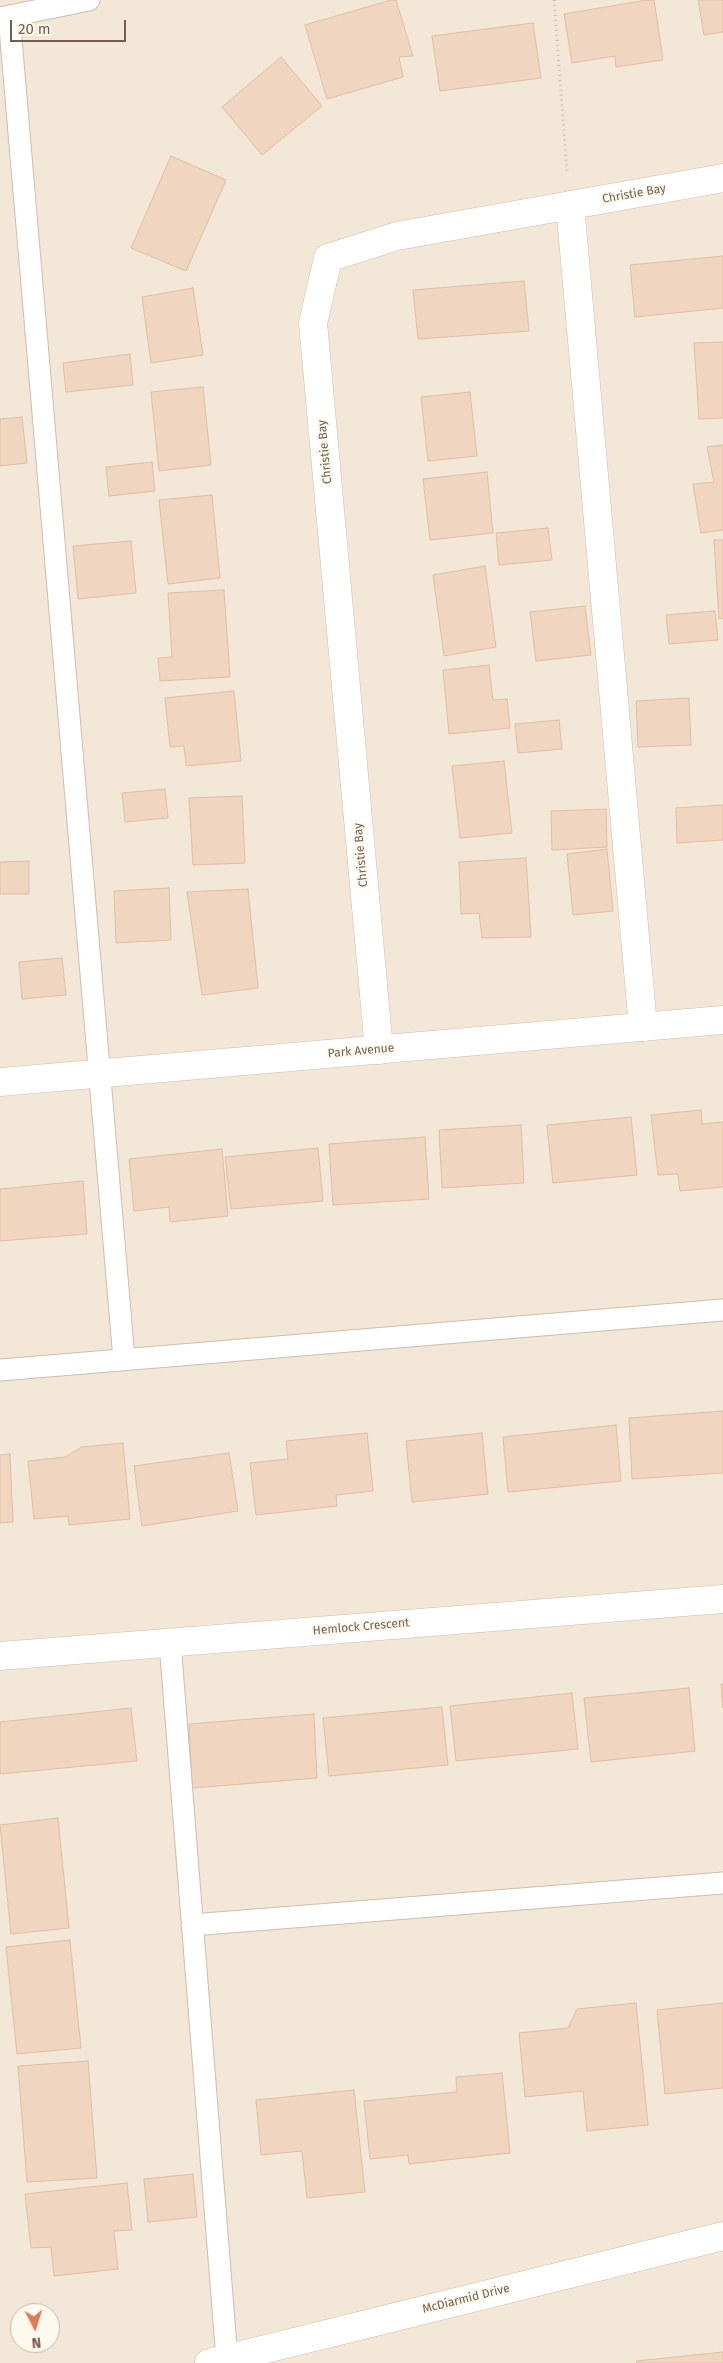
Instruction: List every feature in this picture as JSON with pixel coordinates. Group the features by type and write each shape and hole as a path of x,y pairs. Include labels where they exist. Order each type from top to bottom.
{"street":[{"name":"Christie Bay","path":"379,1050 313,323 328,258 398,236 723,178"},
{"path":"570,205 643,1027"},
{"name":"Park Avenue","path":"0,1082 723,1020"},
{"name":"Hemlock Crescent","path":"0,1656 723,1598"},
{"name":"McDiarmid Drive","path":"218,2361 723,2236"}],"lane":[{"path":"89,0 5,17 101,1073 124,1359"},
{"path":"0,1370 723,1310"},
{"path":"170,1643 192,1925 218,2361"},
{"path":"192,1925 723,1883"}],"path":[{"path":"554,0 570,205"}],"shaded area":[{"path":"0,0 723,0 723,2363 0,2363"}],"building":[{"path":"396,0 413,56 399,57 403,77 327,99 305,25"},
{"path":"654,0 663,60 616,67 615,56 572,63 564,14"},
{"path":"698,0 723,0 723,32 704,35"},
{"path":"533,23 541,78 440,91 432,36"},
{"path":"281,57 322,106 262,155 222,107"},
{"path":"171,156 226,180 186,271 131,248"},
{"path":"723,256 723,308 635,317 630,265"},
{"path":"524,281 529,331 418,339 413,290"},
{"path":"193,288 203,355 151,363 142,297"},
{"path":"723,342 723,418 699,419 694,343"},
{"path":"130,354 133,385 66,392 63,363"},
{"path":"203,387 211,465 159,471 151,392"},
{"path":"470,392 477,456 428,461 421,397"},
{"path":"22,417 27,463 0,466 0,419"},
{"path":"723,445 723,530 701,533 693,484 714,482 707,447"},
{"path":"152,462 155,491 109,496 106,467"},
{"path":"487,472 493,533 430,540 423,479"},
{"path":"212,495 220,578 168,584 159,500"},
{"path":"548,528 552,560 499,565 496,533"},
{"path":"714,540 723,540 723,618 719,619"},
{"path":"131,541 136,593 78,599 73,546"},
{"path":"485,566 496,647 444,656 433,575"},
{"path":"224,590 230,677 160,681 158,658 172,657 168,593"},
{"path":"585,606 591,655 536,661 530,612"},
{"path":"715,611 718,640 669,644 666,615"},
{"path":"489,665 493,700 507,699 510,728 449,734 443,670"},
{"path":"234,691 241,761 186,766 184,746 170,747 165,698"},
{"path":"689,698 691,745 638,747 636,701"},
{"path":"559,720 562,749 518,753 515,724"},
{"path":"504,761 512,833 460,838 452,766"},
{"path":"165,789 168,818 125,822 122,793"},
{"path":"242,796 245,863 193,865 189,798"},
{"path":"723,805 723,840 677,843 676,808"},
{"path":"606,809 607,847 552,850 551,811"},
{"path":"607,849 613,911 573,915 567,854"},
{"path":"526,858 531,937 482,938 479,913 461,914 459,862"},
{"path":"29,861 29,894 0,894 0,862"},
{"path":"169,888 171,940 116,943 114,891"},
{"path":"248,889 258,988 202,995 187,892"},
{"path":"62,958 66,995 22,999 19,962"},
{"path":"701,1110 702,1124 723,1122 723,1187 680,1191 678,1174 658,1175 651,1115"},
{"path":"631,1117 637,1175 553,1183 547,1125"},
{"path":"521,1125 524,1183 442,1188 439,1130"},
{"path":"425,1137 429,1199 333,1205 329,1144"},
{"path":"318,1148 323,1201 231,1209 225,1157"},
{"path":"222,1149 228,1216 170,1222 169,1207 134,1211 129,1159"},
{"path":"83,1181 87,1234 0,1241 0,1189"},
{"path":"723,1411 723,1473 632,1479 629,1418"},
{"path":"616,1425 621,1481 508,1492 503,1437"},
{"path":"367,1433 373,1491 336,1495 337,1506 256,1515 250,1463 288,1459 286,1441"},
{"path":"482,1433 488,1494 412,1502 406,1441"},
{"path":"123,1443 130,1519 69,1525 68,1516 34,1519 28,1461 65,1457 82,1447"},
{"path":"229,1453 238,1511 142,1526 134,1466"},
{"path":"10,1454 13,1522 0,1523 0,1455"},
{"path":"721,1684 723,1684 723,1708"},
{"path":"689,1688 695,1751 591,1762 584,1698"},
{"path":"572,1693 578,1749 456,1761 450,1706"},
{"path":"442,1707 448,1765 329,1776 323,1718"},
{"path":"131,1708 137,1761 0,1774 0,1722"},
{"path":"314,1714 317,1778 192,1788 189,1724"},
{"path":"58,1818 69,1928 11,1934 0,1825"},
{"path":"70,1940 81,2048 17,2054 6,1947"},
{"path":"636,2003 648,2125 587,2131 583,2091 525,2097 519,2033 568,2028 577,2009"},
{"path":"723,2003 723,2088 665,2094 657,2010"},
{"path":"88,2061 97,2178 27,2182 18,2066"},
{"path":"502,2073 510,2153 409,2164 408,2155 370,2159 364,2101 457,2092 456,2077"},
{"path":"354,2090 365,2192 307,2198 302,2151 261,2155 256,2100"},
{"path":"193,2174 197,2217 148,2222 144,2179"},
{"path":"127,2183 132,2230 114,2231 118,2269 54,2276 51,2247 31,2248 25,2194"},
{"path":"723,2352 723,2363 637,2363 636,2361"}]}
